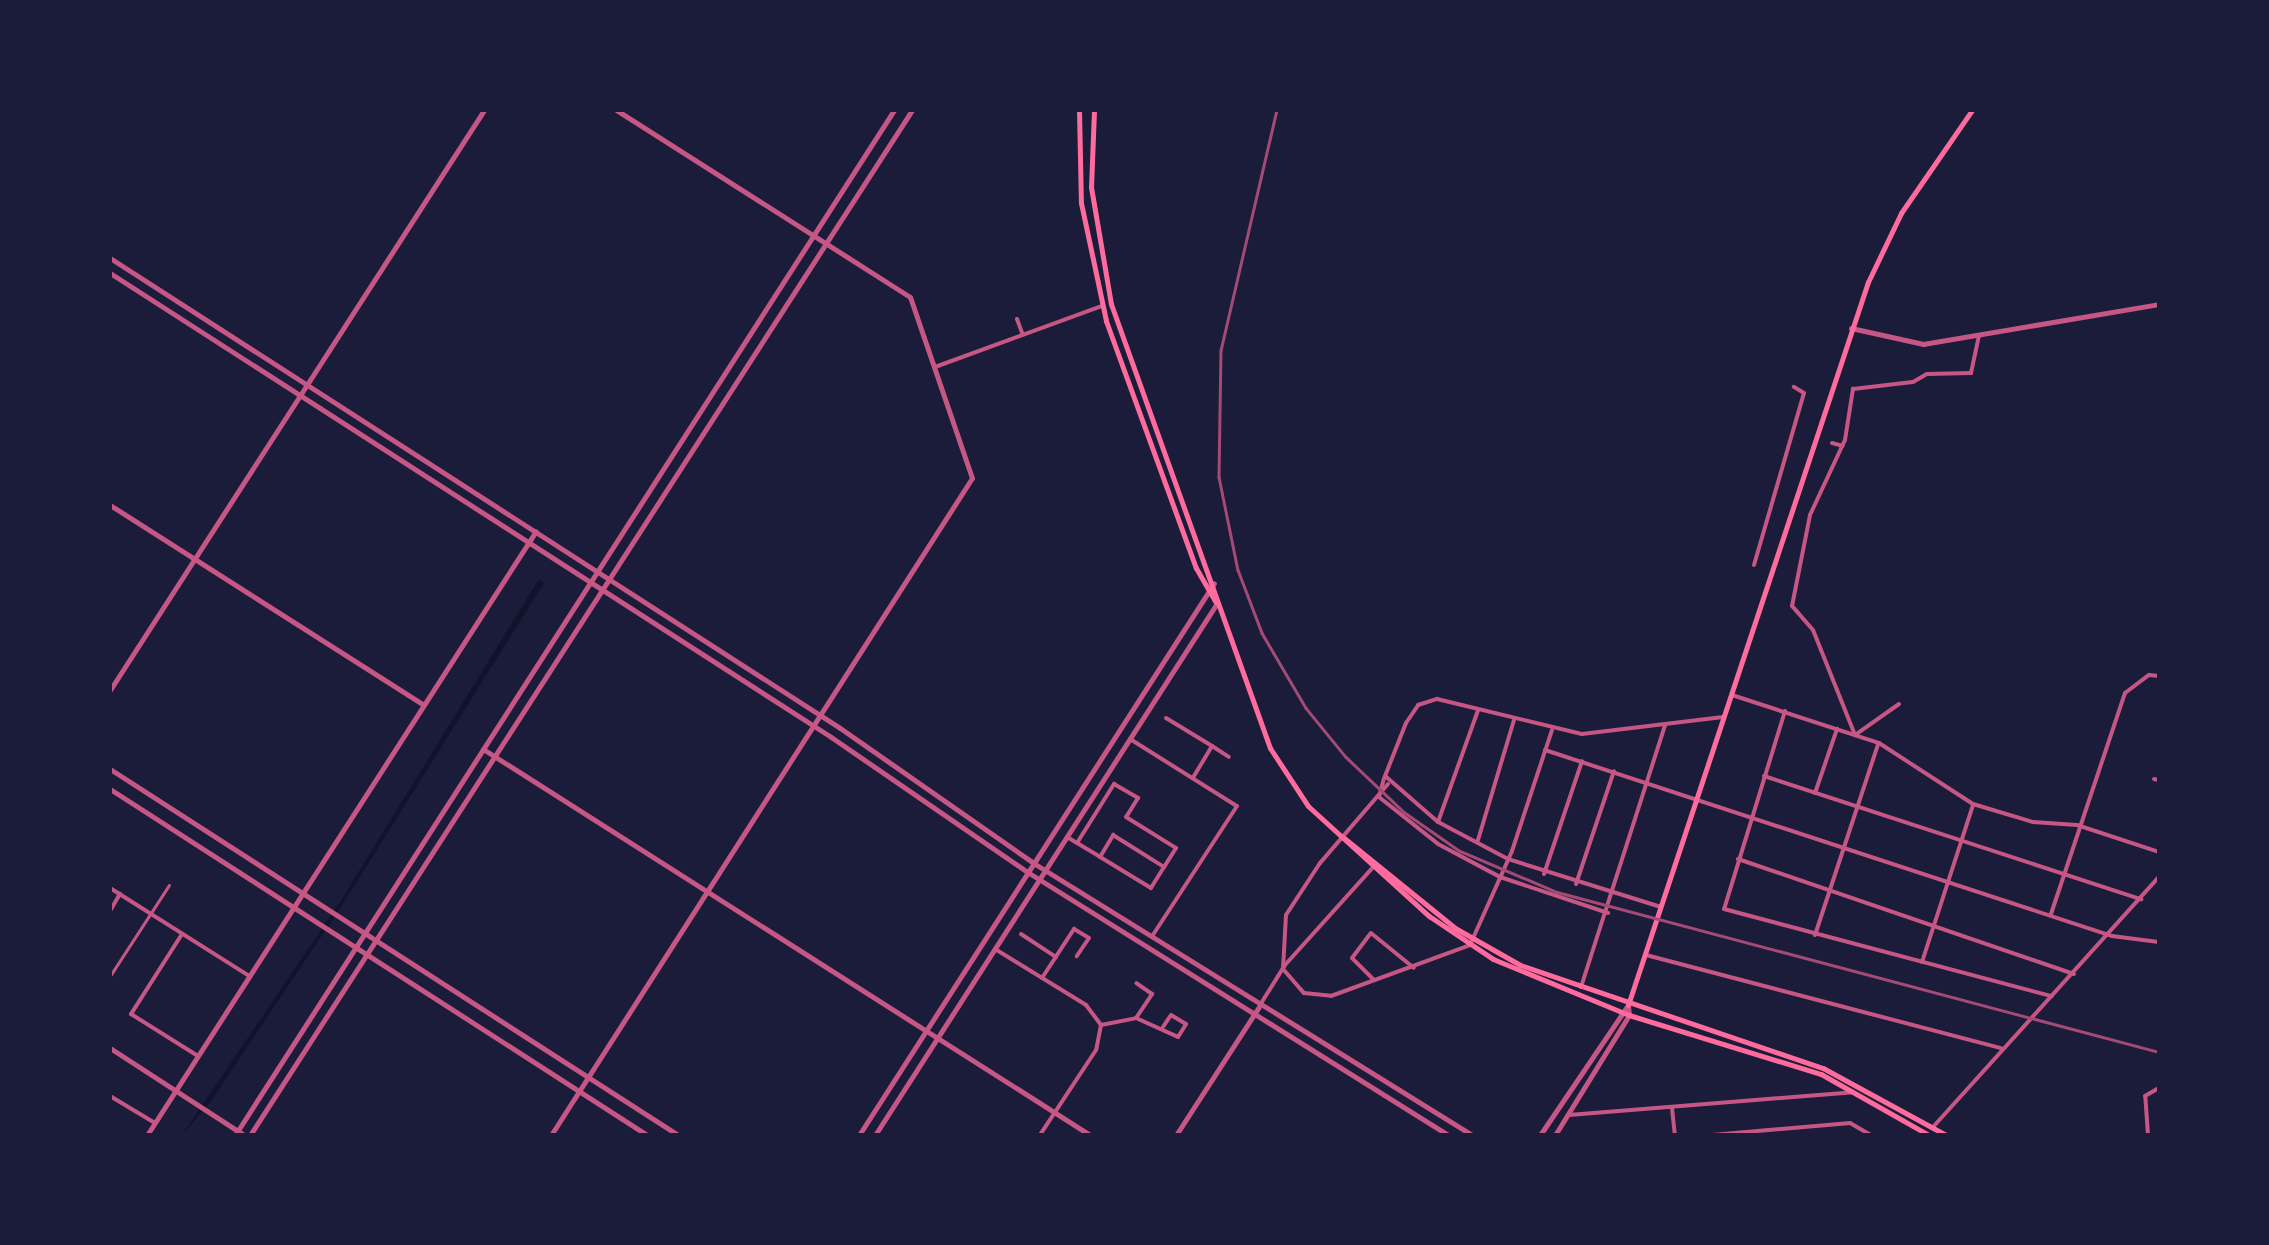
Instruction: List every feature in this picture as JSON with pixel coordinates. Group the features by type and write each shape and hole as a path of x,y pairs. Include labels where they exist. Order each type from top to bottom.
{"main road":[{"path":"1080,110 1081,203 1102,306 1206,594 1216,603"},
{"path":"1094,110 1091,187 1111,304 1270,748 1308,806 1472,942 1630,1015 1796,1065 1855,1092 1929,1135"},
{"path":"1628,1005 1851,328 1900,212 1972,110"},
{"path":"1472,942 1628,1005 1823,1068 1946,1135"}],"street":[{"path":"110,690 484,110"},
{"path":"551,1135 972,478 910,297 616,110"},
{"path":"242,1134 355,948 894,110"},
{"path":"242,1134 376,940 912,110"},
{"path":"110,258 819,714 1045,871 1472,1135"},
{"path":"110,273 813,726 1029,873 1448,1135"},
{"path":"1851,328 1923,344 2159,304"},
{"path":"935,367 1102,306"},
{"path":"1017,318 1023,334"},
{"path":"1856,735 1813,630 1792,606 1810,515 1843,446 1857,386 1971,373 1979,336"},
{"path":"1754,565 1795,434 1804,393 1794,387"},
{"path":"1832,443 1843,446"},
{"path":"110,505 424,705"},
{"path":"147,1135 536,531"},
{"path":"859,1135 1214,583"},
{"path":"875,1135 1216,603"},
{"path":"2051,914 2077,825 2125,693 2148,675 2159,676"},
{"path":"1732,695 1878,742 1973,804 2033,822 2077,825 2159,852"},
{"path":"1378,796 1418,705 1437,700 1582,734 1725,717"},
{"path":"1856,735 1899,704"},
{"path":"1438,822 1478,710"},
{"path":"1785,711 1724,908 2052,996"},
{"path":"1166,718 1229,757"},
{"path":"1478,842 1514,720"},
{"path":"1581,988 1665,725"},
{"path":"1815,793 1837,728"},
{"path":"1390,783 1341,837 1286,915 1283,970 1291,984 1318,997 1376,982 1472,942 1508,859 1552,730"},
{"path":"1130,739 1237,806 1151,938"},
{"path":"1815,935 1878,742"},
{"path":"1193,778 1212,746"},
{"path":"484,748 1090,1135"},
{"path":"1545,750 1698,796 2112,936 2159,942"},
{"path":"1544,874 1582,761"},
{"path":"110,769 678,1135"},
{"path":"1576,884 1614,771"},
{"path":"1385,776 1438,822 1508,859 1544,874 1661,908"},
{"path":"1764,776 2141,899"},
{"path":"1067,837 1100,857 1152,888 1176,848 1126,817 1138,798 1114,784 1077,843"},
{"path":"110,789 646,1135"},
{"path":"1378,796 1438,844 1500,877 1608,913"},
{"path":"1922,962 1973,804"},
{"path":"1100,857 1113,836 1164,867"},
{"path":"1738,859 2074,974"},
{"path":"1176,1135 1283,970 1375,865"},
{"path":"1929,1135 2001,1048 2112,936 2159,877"},
{"path":"110,976 169,885"},
{"path":"110,888 249,976"},
{"path":"110,911 120,894"},
{"path":"1042,978 1074,929 1089,938 1077,956"},
{"path":"1376,982 1352,958 1372,933 1414,968"},
{"path":"182,934 131,1014 198,1056"},
{"path":"1021,934 1056,956"},
{"path":"995,950 1086,1004 1101,1025 1096,1050 1040,1135"},
{"path":"1646,955 2001,1048"},
{"path":"1136,983 1152,994 1136,1018"},
{"path":"1540,1135 1628,1005 1630,1015 1555,1135"},
{"path":"1101,1025 1136,1018 1178,1036 1186,1024 1172,1015 1162,1027"},
{"path":"110,1048 242,1134"},
{"path":"2148,1135 2145,1096 2159,1088"},
{"path":"1569,1114 1855,1092"},
{"path":"110,1096 155,1123"},
{"path":"1672,1108 1675,1135"},
{"path":"1717,1135 1850,1123 1872,1135"},
{"path":"1823,1125 1824,1135"},
{"path":"1456,1135 1461,1128"}],"shaded area":[{"path":"539,579 544,583 343,904 211,1101 182,1135 340,902"}],"railway":[{"path":"1277,110 1221,350 1219,477 1238,570 1262,633 1306,708 1346,757 1404,812 1460,851 1557,892 2159,1052"}]}
